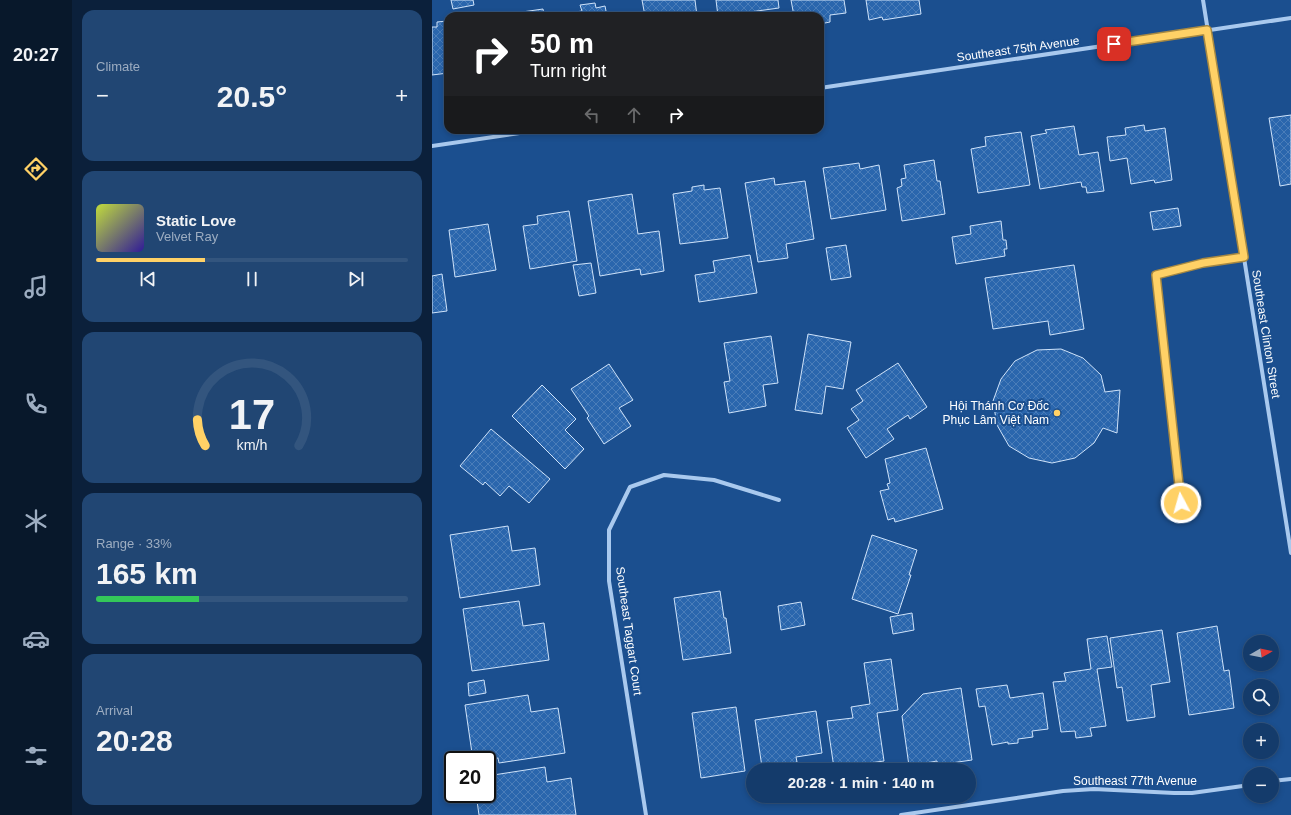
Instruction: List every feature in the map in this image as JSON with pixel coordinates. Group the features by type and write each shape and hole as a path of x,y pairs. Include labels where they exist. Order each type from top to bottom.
{"street":[{"name":"Southeast Clinton Street","path":"1202,0 1291,553"},
{"name":"Southeast 75th Avenue","path":"824,87 1291,18"},
{"path":"432,146 513,134"},
{"name":"Southeast Taggart Court","path":"646,815 609,581 609,530 630,487 664,475 714,480 779,500"},
{"path":"1279,780 1291,779"},
{"name":"Southeast 77th Avenue","path":"901,815 1071,790 1094,789 1192,793 1243,786"}],"lane":[{"path":"1181,503 1156,275 1203,263 1244,257"}],"building":[{"path":"451,0 473,0 474,5 453,9"},
{"path":"642,0 695,0 696,12 644,12"},
{"path":"716,0 778,0 779,8 750,12 718,12"},
{"path":"791,0 844,0 846,13 830,15 830,22 824,23 824,12 793,12"},
{"path":"866,0 919,0 921,14 883,20 882,17 869,20"},
{"path":"595,3 596,8 605,6 606,12 576,12 582,11 580,5"},
{"path":"543,9 543,12 522,12"},
{"path":"444,21 444,74 432,75 432,27 437,27 437,22"},
{"path":"1291,115 1291,184 1280,186 1269,118"},
{"path":"1144,125 1145,131 1165,128 1172,180 1155,183 1154,180 1131,184 1127,158 1110,161 1107,137 1126,135 1125,128"},
{"path":"1074,126 1079,155 1098,152 1104,191 1087,193 1086,187 1082,187 1081,182 1040,189 1031,136 1047,133 1045,130"},
{"path":"1021,132 1030,185 978,193 971,149 986,146 985,137"},
{"path":"934,160 937,181 940,181 945,214 902,221 897,188 902,186 901,179 906,178 904,165"},
{"path":"859,163 860,169 879,165 886,210 831,219 823,168"},
{"path":"774,178 775,185 805,181 814,239 786,244 788,258 758,262 745,183"},
{"path":"704,185 704,190 720,188 728,238 680,244 673,194 692,191 692,187"},
{"path":"632,194 638,234 659,231 664,271 641,275 640,269 600,276 588,201"},
{"path":"1178,208 1181,226 1153,230 1150,212"},
{"path":"569,211 577,261 530,269 523,226 538,224 537,216"},
{"path":"1001,221 1003,240 1006,240 1007,249 1004,249 1005,256 956,264 952,237 971,234 970,226"},
{"path":"488,224 496,270 455,277 449,230"},
{"path":"846,245 851,277 831,280 826,248"},
{"path":"750,255 757,293 699,302 695,275 715,272 713,261"},
{"path":"591,263 596,293 579,296 573,265"},
{"path":"1074,265 1084,329 1050,335 1048,321 993,329 985,278"},
{"path":"442,274 447,311 432,313 432,276"},
{"path":"808,334 851,342 843,389 826,386 822,414 795,410"},
{"path":"771,336 778,383 763,385 766,406 729,413 724,382 730,381 724,343"},
{"name":"Hội Thánh Cơ Đốc Phục Lâm Việt Nam","path":"1061,349 1083,358 1101,375 1105,392 1120,390 1117,433 1103,428 1094,443 1075,458 1052,463 1029,458 1009,446 997,425 993,401 1001,379 1015,361 1037,350"},
{"path":"898,363 927,407 910,419 908,415 887,429 894,439 866,458 847,428 859,420 851,409 863,401 856,390"},
{"path":"609,364 633,400 619,408 631,426 604,444 587,418 589,416 571,389"},
{"path":"542,385 576,419 565,430 584,449 565,469 512,416"},
{"path":"491,429 550,479 529,503 509,486 500,496 485,482 483,485 460,466"},
{"path":"926,448 943,509 895,522 894,518 888,520 880,491 889,489 887,484 890,483 885,459"},
{"path":"508,526 512,551 535,548 540,585 460,598 450,535"},
{"path":"872,535 917,550 909,575 911,575 898,614 852,599"},
{"path":"720,591 731,653 683,660 674,598"},
{"path":"519,601 523,626 544,623 549,660 472,671 463,609"},
{"path":"801,602 805,625 781,630 778,606"},
{"path":"912,613 914,630 893,634 890,617"},
{"path":"1217,626 1224,671 1229,670 1234,708 1189,715 1177,633"},
{"path":"1162,630 1170,682 1151,685 1155,717 1127,721 1122,687 1117,688 1110,638"},
{"path":"1107,636 1112,667 1097,669 1106,726 1090,728 1092,736 1076,738 1075,731 1061,732 1053,682 1066,681 1064,673 1091,669 1087,639"},
{"path":"891,659 898,710 877,713 884,761 869,763 833,763 827,721 853,718 851,707 870,704 864,663"},
{"path":"484,680 486,693 469,696 468,683"},
{"path":"1007,685 1010,698 1043,693 1048,729 1032,731 1033,737 1018,739 1018,743 1008,744 1008,742 992,745 985,706 979,707 976,689"},
{"path":"961,688 972,760 951,763 937,763 937,761 926,763 909,763 902,716 923,694"},
{"path":"528,695 531,712 558,708 565,753 499,763 498,758 496,758 496,751 472,751 465,705"},
{"path":"736,707 745,771 701,778 692,713"},
{"path":"816,711 822,753 796,757 797,762 793,763 761,763 755,720"},
{"path":"545,767 547,782 571,778 576,815 479,815 477,803 496,803 496,775"}],"place":[{"name":"Hội Thánh Cơ Đốc Phục Lâm Việt Nam","path":"1057,413"}],"route":[{"path":"1114,44 1207,30 1244,257 1203,263 1156,275 1181,503"}]}
